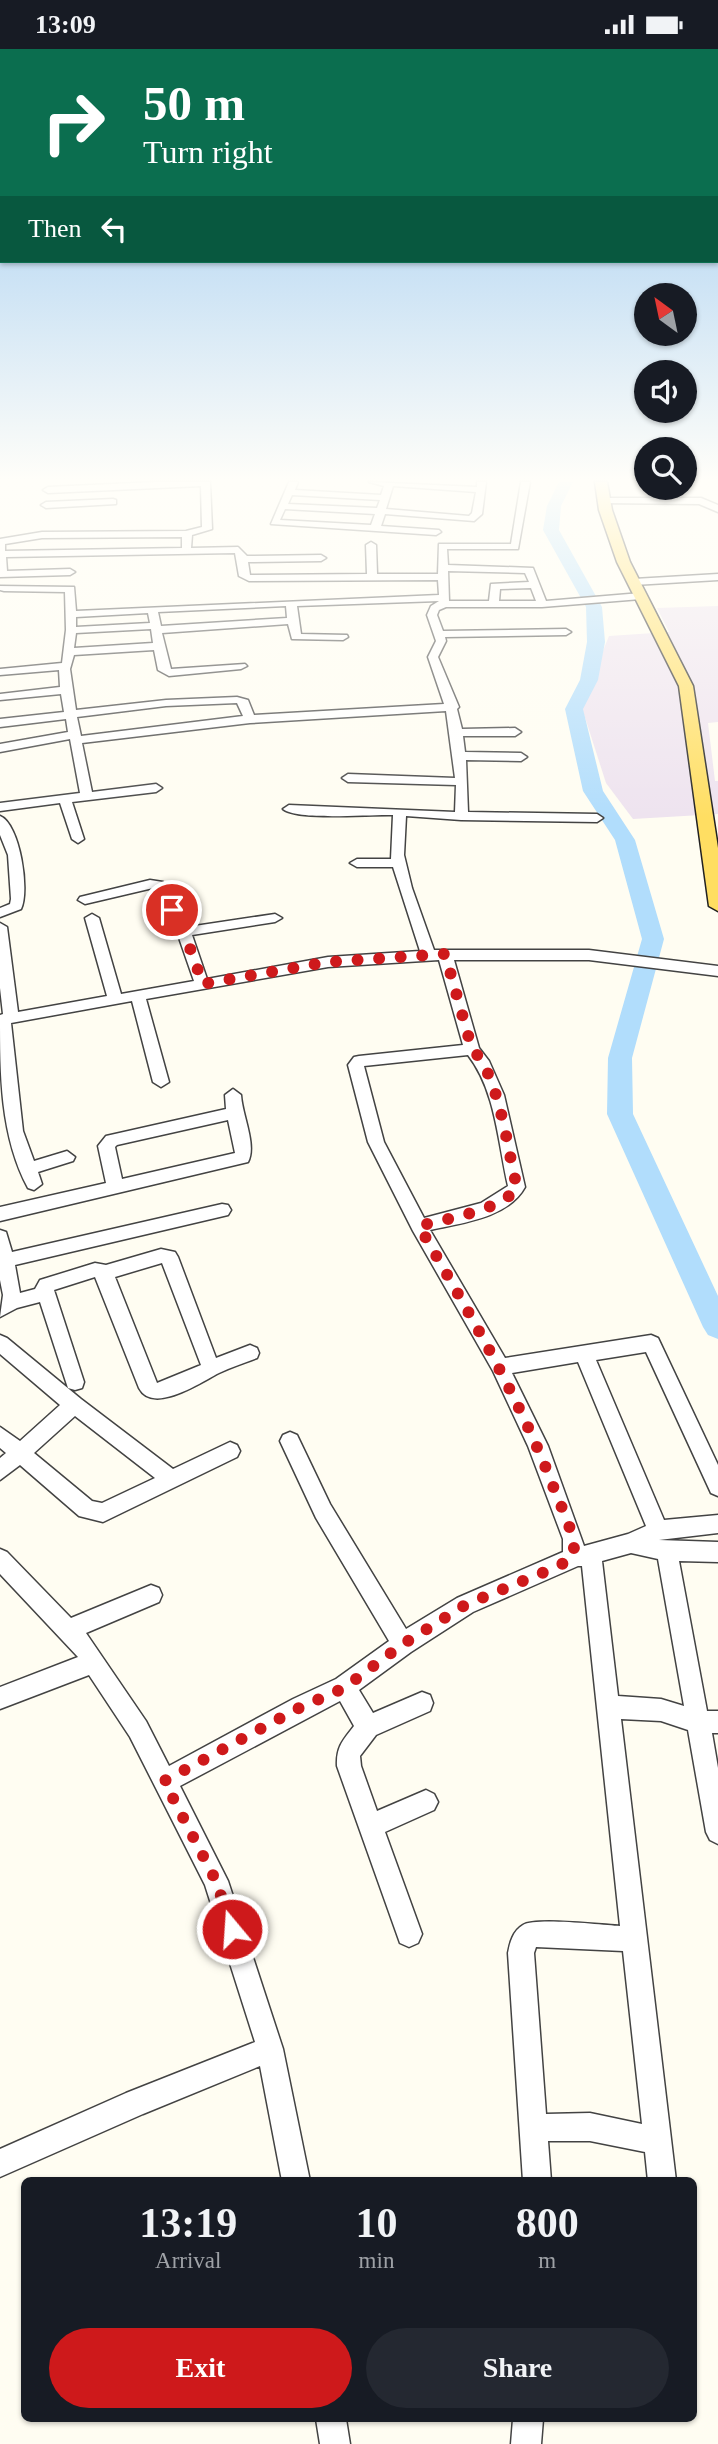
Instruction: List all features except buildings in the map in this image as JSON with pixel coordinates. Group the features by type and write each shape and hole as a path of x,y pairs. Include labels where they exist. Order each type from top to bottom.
{"main road":[{"path":"641,596 674,655 686,685 707,814 718,906"}],"street":[{"path":"0,672 68,665 71,594"},
{"path":"443,594 443,601 432,615 441,641 433,657 453,707 461,756 464,800 461,816"},
{"path":"494,604 495,594"},
{"path":"539,594 542,604"},
{"path":"71,614 291,603 443,601 542,604 641,596"},
{"path":"291,603 296,637 343,637"},
{"path":"154,610 164,670 169,673 241,666"},
{"path":"71,630 293,620"},
{"path":"439,634 566,632"},
{"path":"68,652 159,646"},
{"path":"64,667 87,797"},
{"path":"0,697 66,690"},
{"path":"0,723 166,703 239,700 244,702 250,719"},
{"path":"0,748 76,737 250,719 453,707"},
{"path":"457,733 515,732"},
{"path":"461,756 521,757"},
{"path":"348,778 462,782"},
{"path":"0,807 156,788"},
{"path":"65,799 78,839"},
{"path":"289,809 597,818"},
{"path":"400,812 397,842 399,863 437,954 472,1049 478,1055 489,1080 509,1143 509,1157 517,1187 514,1192 483,1209 419,1226"},
{"path":"0,820 15,855 18,899 16,906 0,913"},
{"path":"357,863 399,863"},
{"path":"85,900 156,884 184,932 202,984"},
{"path":"92,918 115,1000"},
{"path":"184,932 275,918"},
{"path":"0,927 5,1019 4,1054 15,1131 31,1176 66,1157"},
{"path":"5,1019 328,962 437,954 512,953 606,957 718,971"},
{"path":"138,995 162,1082"},
{"path":"472,1049 359,1061 356,1065 376,1142 419,1226 500,1367 538,1446 582,1557 610,1707 662,2177"},
{"path":"0,1214 242,1158 244,1152 234,1113 233,1095"},
{"path":"116,1187 106,1146 112,1140 234,1113"},
{"path":"6,1260 222,1210"},
{"path":"0,1237 6,1260 5,1306 45,1294"},
{"path":"75,1382 45,1294 46,1285 95,1270 104,1273 161,1256 169,1258 211,1368"},
{"path":"104,1273 149,1388 162,1390 250,1353"},
{"path":"0,1343 74,1405 170,1478"},
{"path":"500,1367 651,1343 718,1487"},
{"path":"584,1354 658,1530"},
{"path":"0,1471 74,1405"},
{"path":"0,1436 86,1509 103,1513 230,1451"},
{"path":"290,1441 323,1511 403,1644"},
{"path":"164,1781 301,1707 344,1688 403,1644 465,1605 582,1557 631,1543 658,1530 718,1524"},
{"path":"631,1543 667,1551 718,1552"},
{"path":"667,1551 709,1722 718,1832"},
{"path":"0,1559 68,1630 94,1663 138,1729 216,1881 270,2049 295,2177"},
{"path":"68,1630 151,1595"},
{"path":"0,1698 94,1663"},
{"path":"344,1688 368,1727"},
{"path":"409,1934 349,1766 348,1752 368,1727 422,1703"},
{"path":"610,1707 661,1710 709,1722"},
{"path":"371,1826 426,1802"},
{"path":"537,2177 521,1954 523,1942 531,1934 635,1940"},
{"path":"0,2163 136,2103 270,2049"},
{"path":"533,2128 590,2127 658,2141"},
{"path":"331,2422 334,2444"},
{"path":"526,2444 528,2422"}],"shaded area":[{"path":"718,606 718,722 708,723 715,781 718,781 718,814 633,819 606,783 581,705 609,636 669,632 657,608"}],"waterway":[{"path":"587,594 594,607 596,642 589,680 574,709 593,791 625,840 653,939 620,1058 620,1114 718,1327"}],"route":[{"path":"172,910 184,932 202,984 328,962 445,954 472,1049 478,1055 489,1080 509,1143 509,1157 517,1187 499,1202 483,1209 419,1226 500,1367 519,1406 538,1446 574,1547 573,1557 559,1566 465,1605 403,1644 344,1688 301,1707 164,1781 216,1881 232,1929"}]}
